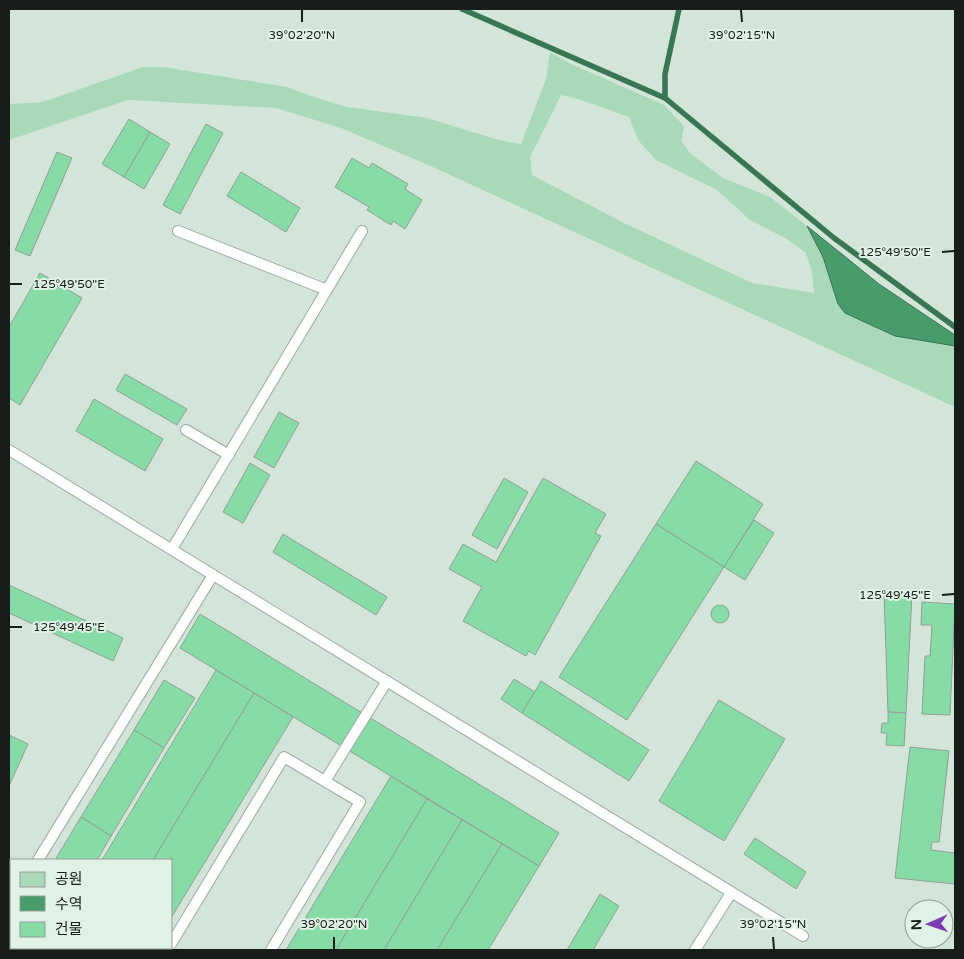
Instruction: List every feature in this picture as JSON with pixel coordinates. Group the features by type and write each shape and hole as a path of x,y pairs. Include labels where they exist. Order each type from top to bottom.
{"lane":[{"path":"178,231 328,290"},
{"path":"172,549 362,232"},
{"path":"186,430 229,455"},
{"path":"9,450 803,936"},
{"path":"39,859 213,575"},
{"path":"325,781 387,681"},
{"path":"172,942 284,757 360,802 271,950"},
{"path":"695,950 731,893"}],"green space":[{"path":"550,52 569,63 664,105 684,126 681,141 691,154 723,178 770,197 807,226 829,273 947,344 955,346 955,407 435,168 341,128 276,108 128,100 9,140 9,104 43,102 143,67 164,67 287,87 347,107 427,118 499,140 521,144 546,79","holes":["561,95 629,117 638,140 656,160 717,190 750,220 787,239 806,253 812,273 814,293 752,283 624,223 532,175 530,157"]}],"water":[{"path":"807,226 879,284 955,335 955,346 895,336 845,313 838,304 823,257"}],"building":[{"path":"129,119 150,132 124,177 102,164"},
{"path":"206,124 223,133 180,214 163,205"},
{"path":"150,132 170,144 144,189 124,177"},
{"path":"57,152 72,158 30,256 15,250"},
{"path":"352,158 369,168 372,163 408,184 405,189 422,200 405,229 393,221 391,225 367,210 369,207 335,187"},
{"path":"241,172 300,208 286,232 227,196"},
{"path":"40,273 82,298 20,405 9,398 9,327"},
{"path":"125,374 187,409 177,425 116,390"},
{"path":"94,399 163,439 145,471 76,431"},
{"path":"279,412 299,423 274,468 254,457"},
{"path":"696,461 763,504 724,567 656,524"},
{"path":"250,463 270,475 243,523 223,512"},
{"path":"504,478 528,492 497,549 472,535"},
{"path":"543,478 606,514 595,533 601,536 535,655 529,651 526,656 463,621 482,587 449,569 463,544 496,562"},
{"path":"754,520 774,533 745,580 724,567"},
{"path":"656,524 724,567 627,720 559,677"},
{"path":"283,534 387,597 376,615 273,552"},
{"path":"9,585 123,638 113,661 9,613"},
{"path":"884,592 912,594 906,713 888,712"},
{"path":"922,602 955,604 950,715 922,714 925,656 930,656 932,625 921,625"},
{"path":"716,605 724,605 729,610 727,621 716,623 711,618 711,610"},
{"path":"200,614 559,833 539,866 180,648"},
{"path":"216,670 254,693 154,859 103,859"},
{"path":"514,679 535,692 522,713 501,699"},
{"path":"164,680 195,698 164,748 134,730"},
{"path":"541,681 649,750 629,781 522,713"},
{"path":"254,693 293,717 172,916 172,859 154,859"},
{"path":"719,700 785,739 724,841 659,801"},
{"path":"888,712 906,713 904,746 886,745 887,733 881,733 882,723 888,723"},
{"path":"134,730 164,748 111,836 81,817"},
{"path":"9,735 28,744 9,786"},
{"path":"910,747 949,751 939,842 932,842 931,850 955,853 955,884 895,878"},
{"path":"391,776 427,799 336,950 286,950"},
{"path":"427,799 462,820 384,950 336,950"},
{"path":"81,817 111,836 98,859 56,859"},
{"path":"462,820 502,844 437,950 384,950"},
{"path":"755,838 806,872 796,889 744,854"},
{"path":"502,844 539,866 488,950 437,950"},
{"path":"600,894 619,906 593,950 567,950"},
{"path":"48,949 100,949 99,950"},
{"path":"100,949 152,949 152,950"}],"waterway":[{"path":"462,9 665,98 834,238 955,327"},
{"path":"665,98 665,74 679,9"}]}
